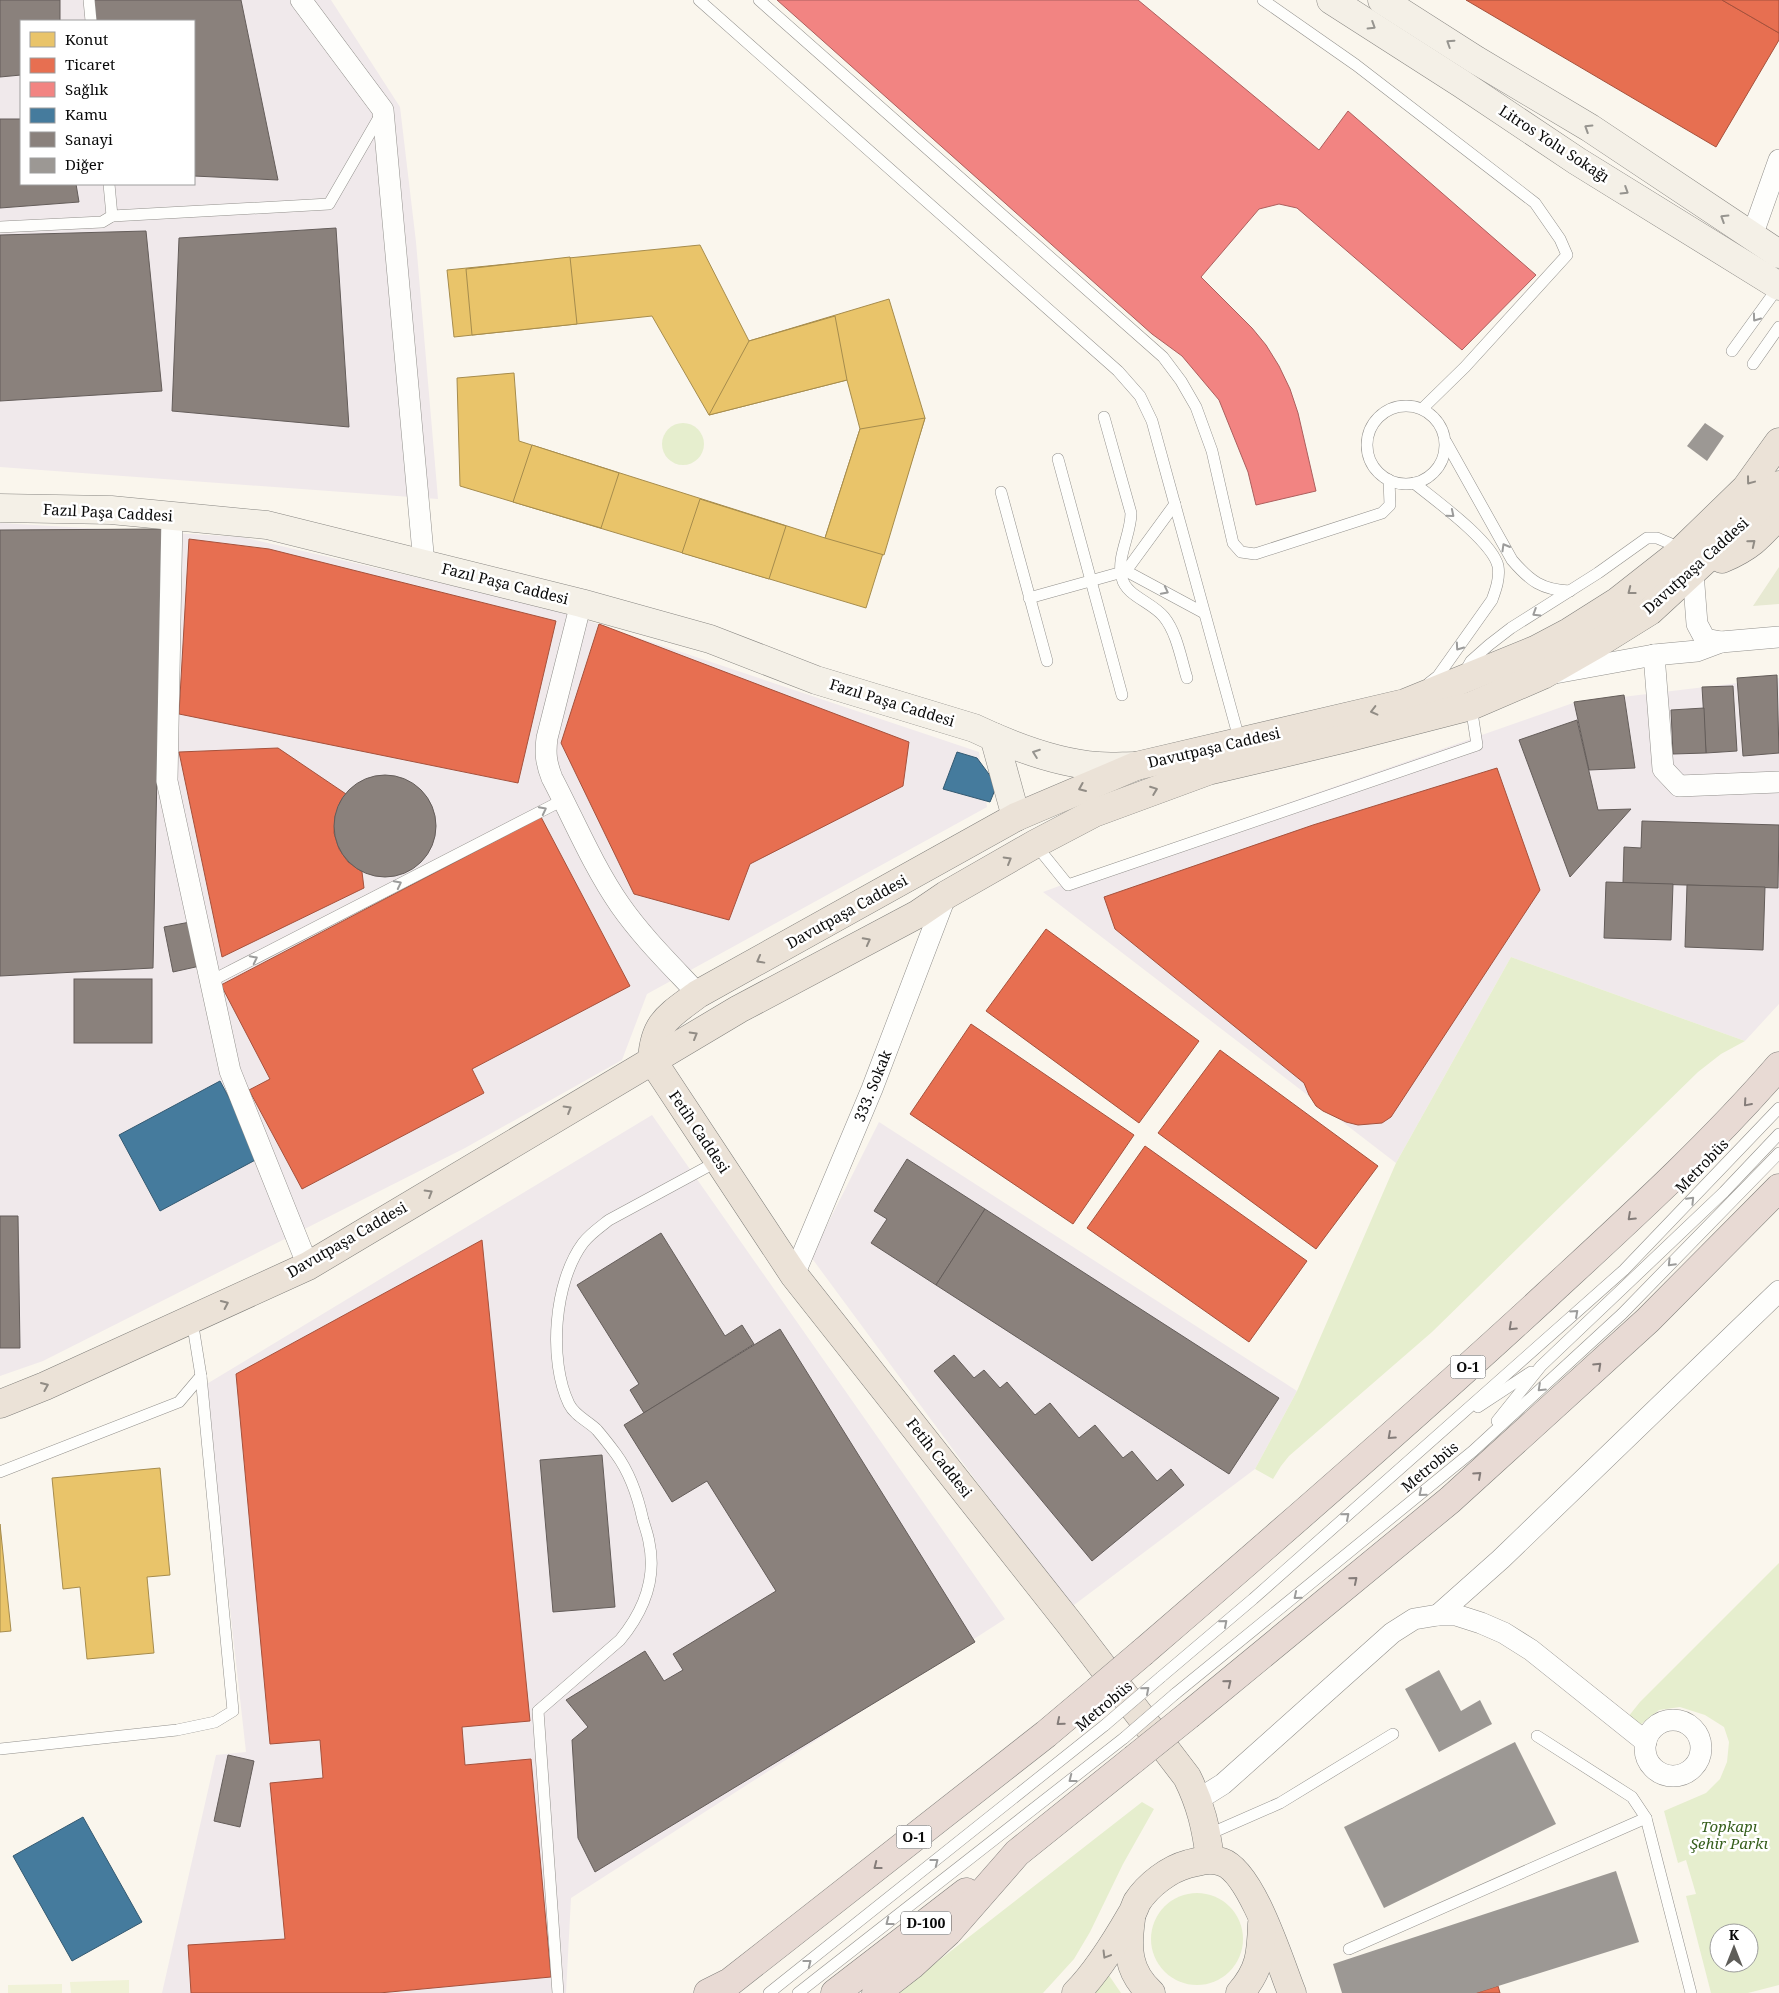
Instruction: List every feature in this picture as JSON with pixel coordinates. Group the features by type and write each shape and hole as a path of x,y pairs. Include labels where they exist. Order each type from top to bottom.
{"highway":[{"name":"O-1","path":"718,1989 1046,1734 1392,1436 1660,1190 1737,1114 1779,1066"},
{"path":"876,1993 948,1932 1017,1853 1129,1748 1183,1704 1324,1605 1458,1493 1648,1320 1779,1188"},
{"name":"D-100","path":"835,1993 1017,1853"}],"main road":[{"name":"Davutpaşa Caddesi","path":"652,1060 653,1042 658,1028 698,994 1016,817 1136,766 1405,703 1465,694 1542,675 1650,611 1746,488 1779,442"},
{"name":"Davutpaşa Caddesi","path":"0,1404 192,1320 308,1266 739,1009 918,914 946,895 1094,813 1208,771 1342,739 1465,694 1535,650 1686,563 1740,528 1779,485"},
{"path":"1686,563 1744,550 1779,515"},
{"path":"817,968 828,951 844,933 876,912 982,852 1001,838 1011,827 1016,817"},
{"name":"Fetih Caddesi","path":"652,1060 794,1275 1070,1624 1188,1777 1198,1799 1209,1847"},
{"path":"1076,1993 1098,1968 1132,1915 1137,1902 1148,1888 1209,1847 1223,1862 1234,1868 1246,1884 1262,1918 1292,1993"},
{"path":"1132,1915 1128,1954 1136,1974 1151,1993"},
{"path":"1240,1993 1251,1980 1261,1955 1262,1918"}],"street":[{"path":"301,0 383,110 424,564"},
{"name":"Litros Yolu Sokağı","path":"1382,0 1476,60 1590,128 1779,254"},
{"name":"Litros Yolu Sokağı","path":"1344,3 1577,161 1779,286"},
{"path":"1752,236 1779,160"},
{"name":"Fazıl Paşa Caddesi","path":"0,508 111,510 267,525 581,603 710,639 816,680 974,728 1052,758 1097,766 1136,766"},
{"path":"172,516 167,780 230,1071 308,1266"},
{"path":"1686,563 1697,624 1705,639 1721,642 1779,637"},
{"path":"581,603 544,756 552,778 600,873 620,905 640,931 698,994"},
{"path":"1542,675 1654,655 1697,651 1721,642"},
{"path":"1654,655 1663,769 1679,786 1779,782"},
{"path":"994,737 1016,817"},
{"name":"333. Sokak","path":"794,1275 872,1089 946,895"},
{"path":"1438,1615 1502,1559 1779,1291"},
{"path":"1198,1799 1224,1784 1392,1633 1414,1619 1438,1615 1456,1615 1481,1623 1531,1650 1646,1742"}],"lane":[{"path":"89,0 91,20"},
{"path":"699,0 1130,383 1140,396 1152,421 1240,742"},
{"path":"759,0 1163,357 1181,381 1196,407 1212,451 1233,543 1242,552 1255,554 1382,513 1390,504 1389,480"},
{"path":"1263,0 1356,65 1535,203 1560,239 1567,255 1465,367 1422,409"},
{"path":"0,227 102,222 112,216 328,204 383,110"},
{"path":"109,185 112,216"},
{"path":"1732,350 1779,286"},
{"path":"1753,364 1779,327"},
{"path":"1409,406 1422,409 1438,422 1444,432 1446,442 1445,454 1441,464 1425,480 1401,484 1389,480 1378,472 1370,461 1367,448 1368,434 1374,422 1384,413 1396,407 1409,406"},
{"path":"1104,417 1131,513 1130,529 1122,559 1122,580 1130,592 1158,610 1170,626 1188,678"},
{"path":"1446,442 1512,560 1526,576 1545,588 1570,591"},
{"path":"1058,459 1122,695"},
{"path":"1405,703 1438,676 1492,600 1498,577 1498,568 1492,553 1470,530 1414,483"},
{"path":"1001,492 1046,661"},
{"path":"1029,598 1123,572 1174,504"},
{"path":"1035,844 1068,885 1476,745 1465,694 1471,661 1489,645 1647,538 1657,538 1669,543 1686,563"},
{"path":"1123,572 1204,613"},
{"path":"211,981 563,800"},
{"name":"Metrobüs","path":"769,1993 1105,1725 1161,1678 1624,1270 1779,1108"},
{"name":"Metrobüs","path":"1473,1450 1541,1366 1724,1192 1779,1134"},
{"name":"Metrobüs","path":"1183,1704 1473,1450 1622,1314 1779,1153"},
{"path":"558,1993 538,1711 620,1640 631,1626 647,1596 652,1560 650,1542 636,1492 629,1478 617,1456 596,1428 582,1420 570,1405 562,1382 558,1359 559,1308 572,1263 584,1242 595,1230 609,1220 718,1161"},
{"path":"0,1749 177,1730 215,1722 233,1711 201,1376 192,1320"},
{"name":"Metrobüs","path":"1447,1427 1541,1366"},
{"path":"0,1472 180,1402 201,1376"},
{"path":"1209,1847 1393,1734"},
{"path":"1538,1736 1632,1797 1646,1818 1691,1993"},
{"path":"798,1993 1129,1748"},
{"path":"1349,1950 1646,1818"}],"shaded area":[{"path":"0,0 331,0 400,107 416,242 438,499 0,467"},
{"path":"0,523 242,537 553,609 979,752 987,807 647,994 622,1060 465,1148 43,1361 0,1376"},
{"path":"1779,678 1779,1004 1745,1041 1511,957 1396,1163 1043,892 1194,836 1573,703"},
{"path":"652,1115 1005,1619 571,1898 566,1993 162,1993 216,1755 246,1752 205,1385"},
{"path":"879,1122 1297,1391 1255,1469 1070,1608 811,1257"}],"green space":[{"path":"687,423 695,426 701,432 704,444 701,456 695,462 679,465 671,462 665,456 662,440 665,432 671,426"},
{"path":"1779,567 1779,604 1753,606"},
{"path":"1511,957 1745,1041 1721,1054 1698,1072 1432,1332 1289,1456 1273,1479 1255,1469 1297,1391 1396,1163"},
{"name":"Topkapı Şehir Parkı","path":"1779,1563 1779,1985 1748,1993 1711,1993 1686,1896 1696,1894 1686,1860 1678,1863 1664,1811 1706,1793 1720,1779 1727,1762 1729,1742 1724,1727 1705,1715 1680,1707 1659,1710 1640,1725 1628,1717 1640,1702"},
{"path":"1142,1802 1154,1809 1074,1959 1043,1993 897,1993"},
{"path":"1197,1893 1215,1896 1230,1906 1240,1921 1243,1939 1240,1957 1230,1972 1215,1982 1197,1985 1179,1982 1164,1972 1154,1957 1151,1939 1154,1921 1164,1906 1179,1896"},
{"path":"1108,1974 1121,1993 1089,1993"},
{"path":"129,1980 129,1993 71,1993 70,1982"},
{"path":"62,1984 62,1993 8,1993 8,1985"}],"building: Konut":[{"path":"700,245 749,341 889,299 925,418 866,608 460,486 457,378 514,373 519,441 825,538 860,429 847,380 709,415 652,316 454,337 447,270"},
{"path":"570,257 577,324 472,335 466,269"},
{"path":"835,316 847,380 709,415 749,341"},
{"path":"925,418 884,555 825,538 860,429"},
{"path":"532,445 619,473 601,528 513,502"},
{"path":"700,499 786,526 769,579 682,553"},
{"path":"160,1468 170,1575 147,1577 154,1653 87,1659 80,1587 63,1589 52,1478"},
{"path":"0,1524 11,1631 0,1632"}],"building: Ticaret":[{"path":"1466,0 1722,0 1779,33 1779,40 1716,147"},
{"path":"1722,0 1779,0 1779,33"},
{"path":"189,539 269,549 556,621 518,783 179,714"},
{"path":"599,624 909,742 903,786 750,864 729,920 634,894 561,743"},
{"path":"278,748 346,794 340,802 335,817 334,833 339,849 348,862 362,872 364,888 222,957 179,752"},
{"path":"1497,768 1540,890 1391,1117 1382,1123 1358,1125 1346,1122 1316,1106 1304,1083 1115,929 1104,897 1313,825"},
{"path":"541,817 630,986 472,1069 484,1093 302,1189 249,1090 270,1079 221,985"},
{"path":"1046,929 1199,1041 1139,1123 986,1011"},
{"path":"971,1024 1134,1135 1073,1224 910,1114"},
{"path":"1220,1050 1378,1166 1316,1249 1158,1133"},
{"path":"1145,1146 1307,1261 1249,1342 1087,1228"},
{"path":"482,1240 530,1721 462,1727 465,1765 531,1759 551,1977 379,1993 191,1993 188,1945 285,1939 270,1783 323,1778 320,1740 270,1744 236,1374"},
{"path":"1498,1986 1500,1993 1476,1993"}],"building: Sağlık":[{"path":"777,0 1138,0 1319,150 1348,111 1536,275 1462,350 1297,208 1279,204 1259,209 1201,277 1252,328 1266,345 1279,366 1290,389 1298,413 1316,491 1256,505 1248,472 1219,400 1182,356 1152,334"}],"building: Kamu":[{"path":"957,752 977,758 997,785 990,802 943,789"},
{"path":"220,1081 261,1157 160,1211 119,1135"},
{"path":"83,1817 142,1922 72,1961 13,1856"}],"building: Sanayi":[{"path":"0,0 60,0 60,20 20,20 20,75 0,77"},
{"path":"89,0 241,0 278,180 195,176 195,20 94,20"},
{"path":"0,119 20,119 20,185 76,185 79,202 0,208"},
{"path":"336,228 349,427 172,411 179,238"},
{"path":"146,231 162,391 0,401 0,235"},
{"path":"162,529 153,968 0,976 0,530"},
{"path":"1777,675 1779,753 1743,756 1737,678"},
{"path":"1733,686 1737,751 1706,753 1702,687"},
{"path":"1624,695 1635,768 1589,770 1574,702"},
{"path":"1704,708 1706,753 1673,754 1671,710"},
{"path":"1577,720 1598,810 1631,809 1570,877 1519,740"},
{"path":"385,775 404,779 421,790 432,807 436,826 432,845 421,862 404,873 385,877 366,873 349,862 338,845 334,826 338,807 349,790 366,779"},
{"path":"1642,821 1779,825 1778,888 1623,883 1624,847 1641,848"},
{"path":"1606,882 1673,884 1671,940 1604,938"},
{"path":"1687,885 1765,887 1763,950 1685,947"},
{"path":"190,922 200,966 173,972 164,927"},
{"path":"74,979 152,979 152,1043 74,1043"},
{"path":"907,1159 985,1209 936,1285 871,1243 887,1219 874,1211"},
{"path":"985,1209 1279,1398 1229,1474 936,1285"},
{"path":"0,1216 18,1216 20,1348 0,1348"},
{"path":"661,1233 725,1336 742,1325 754,1344 644,1413 630,1390 639,1384 577,1285"},
{"path":"780,1329 975,1642 595,1872 578,1838 572,1740 588,1727 566,1700 645,1651 664,1681 683,1670 673,1654 776,1591 707,1481 672,1502 624,1425"},
{"path":"954,1355 974,1378 984,1370 1000,1388 1007,1382 1035,1415 1050,1403 1079,1438 1095,1425 1123,1458 1132,1451 1157,1481 1171,1469 1184,1485 1092,1561 934,1371"},
{"path":"602,1455 615,1607 553,1612 540,1460"},
{"path":"228,1755 254,1761 240,1827 214,1821"}],"building: Diğer":[{"path":"1705,423 1724,436 1707,461 1687,446"},
{"path":"1439,1670 1461,1711 1480,1700 1492,1724 1439,1752 1405,1689"},
{"path":"1515,1742 1556,1824 1384,1908 1344,1827"},
{"path":"1616,1871 1639,1942 1476,1993 1342,1993 1333,1964"}]}
